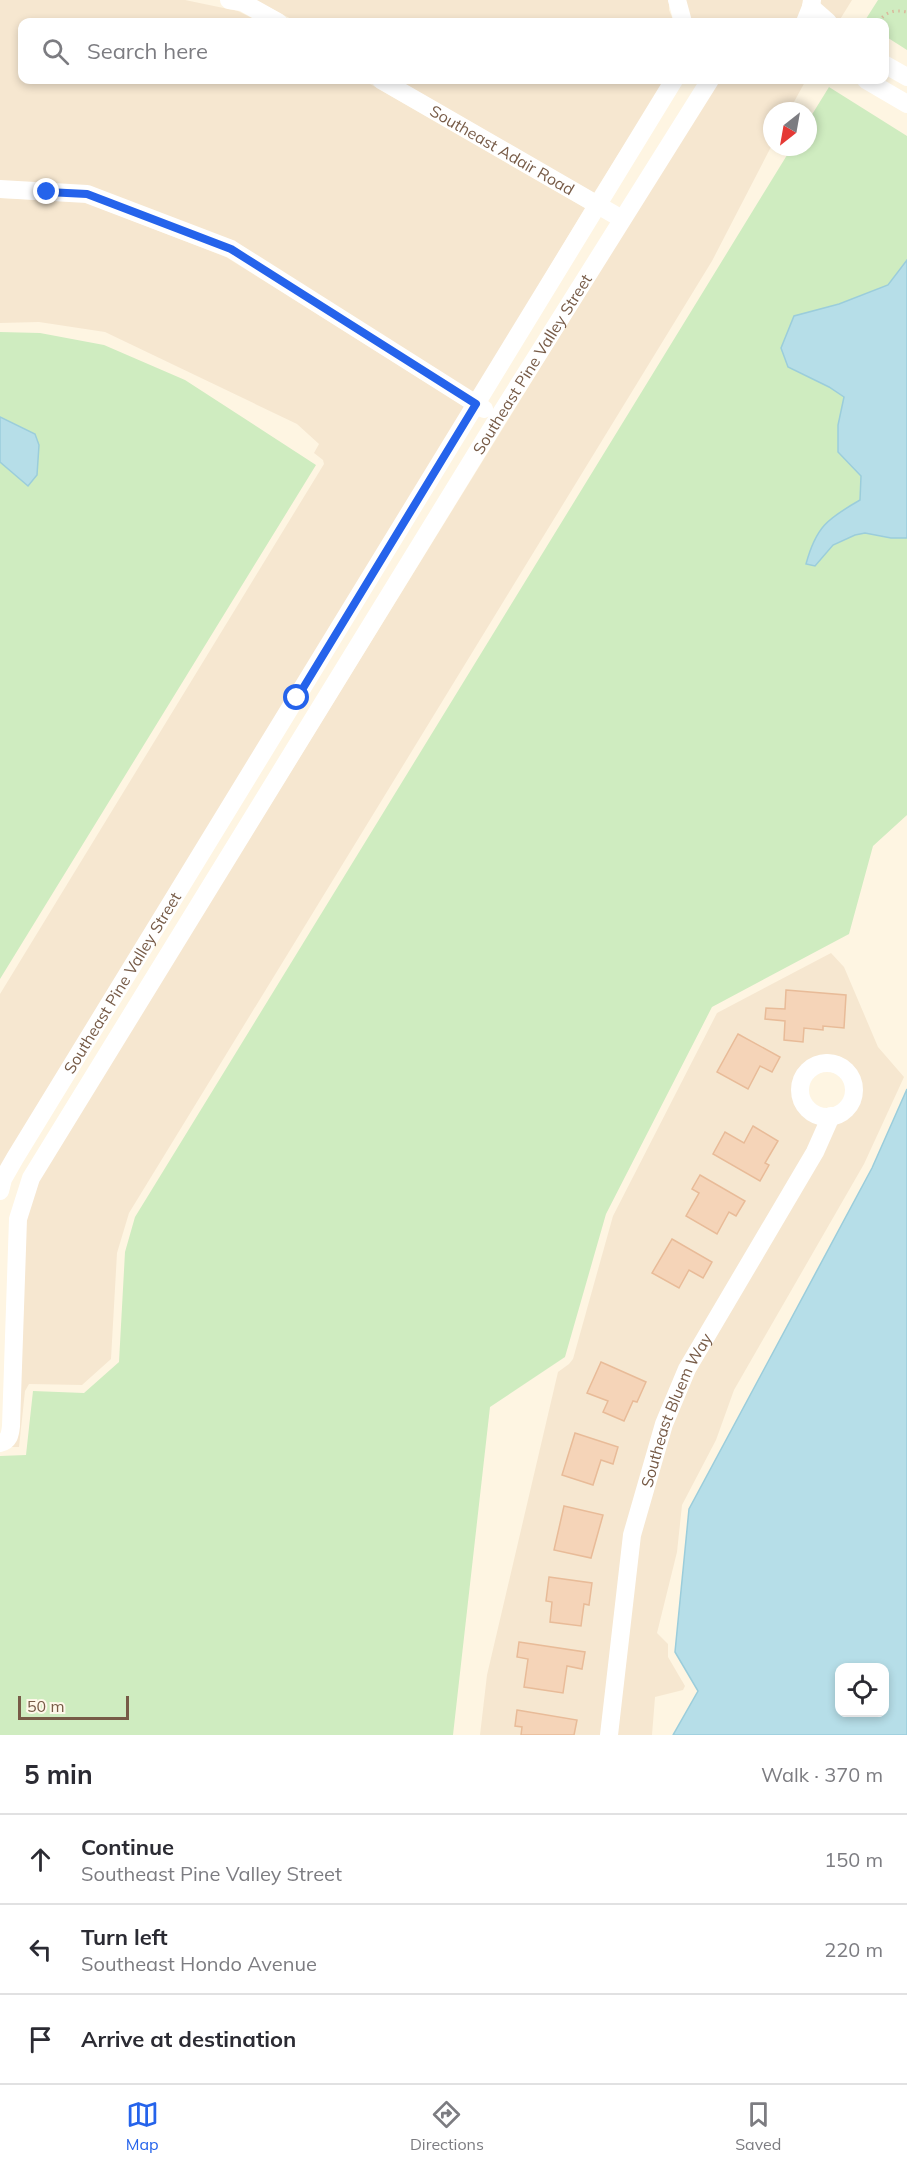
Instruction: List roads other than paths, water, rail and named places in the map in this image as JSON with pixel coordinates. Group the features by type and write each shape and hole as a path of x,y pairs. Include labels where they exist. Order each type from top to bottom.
{"street":[{"path":"229,0 242,3 270,18"},
{"path":"677,0 682,18"},
{"path":"889,67 907,78"},
{"name":"Southeast Adair Road","path":"388,84 622,219"},
{"name":"Southeast Pine Valley Street","path":"0,1191 10,1167 672,84"},
{"name":"Southeast Pine Valley Street","path":"0,1443 9,1437 11,1426 18,1218 31,1178 498,418 707,84"},
{"path":"873,84 907,104"},
{"path":"0,189 87,194 231,249 498,418"},
{"path":"334,637 356,650"},
{"path":"195,865 216,877"},
{"path":"50,1102 72,1109"},
{"name":"Southeast Bluem Way","path":"609,1735 632,1535 664,1424 687,1369 815,1152 831,1116"}],"water":[{"path":"907,260 907,538 891,538 865,533 855,535 833,545 815,566 806,564 814,541 824,525 860,500 861,476 838,452 838,425 844,397 788,367 781,348 794,316 839,304 888,285"},
{"path":"0,417 35,434 39,445 37,475 28,486 0,462"},
{"path":"907,1089 907,1735 673,1735 698,1691 675,1652 689,1509 872,1168"}]}
